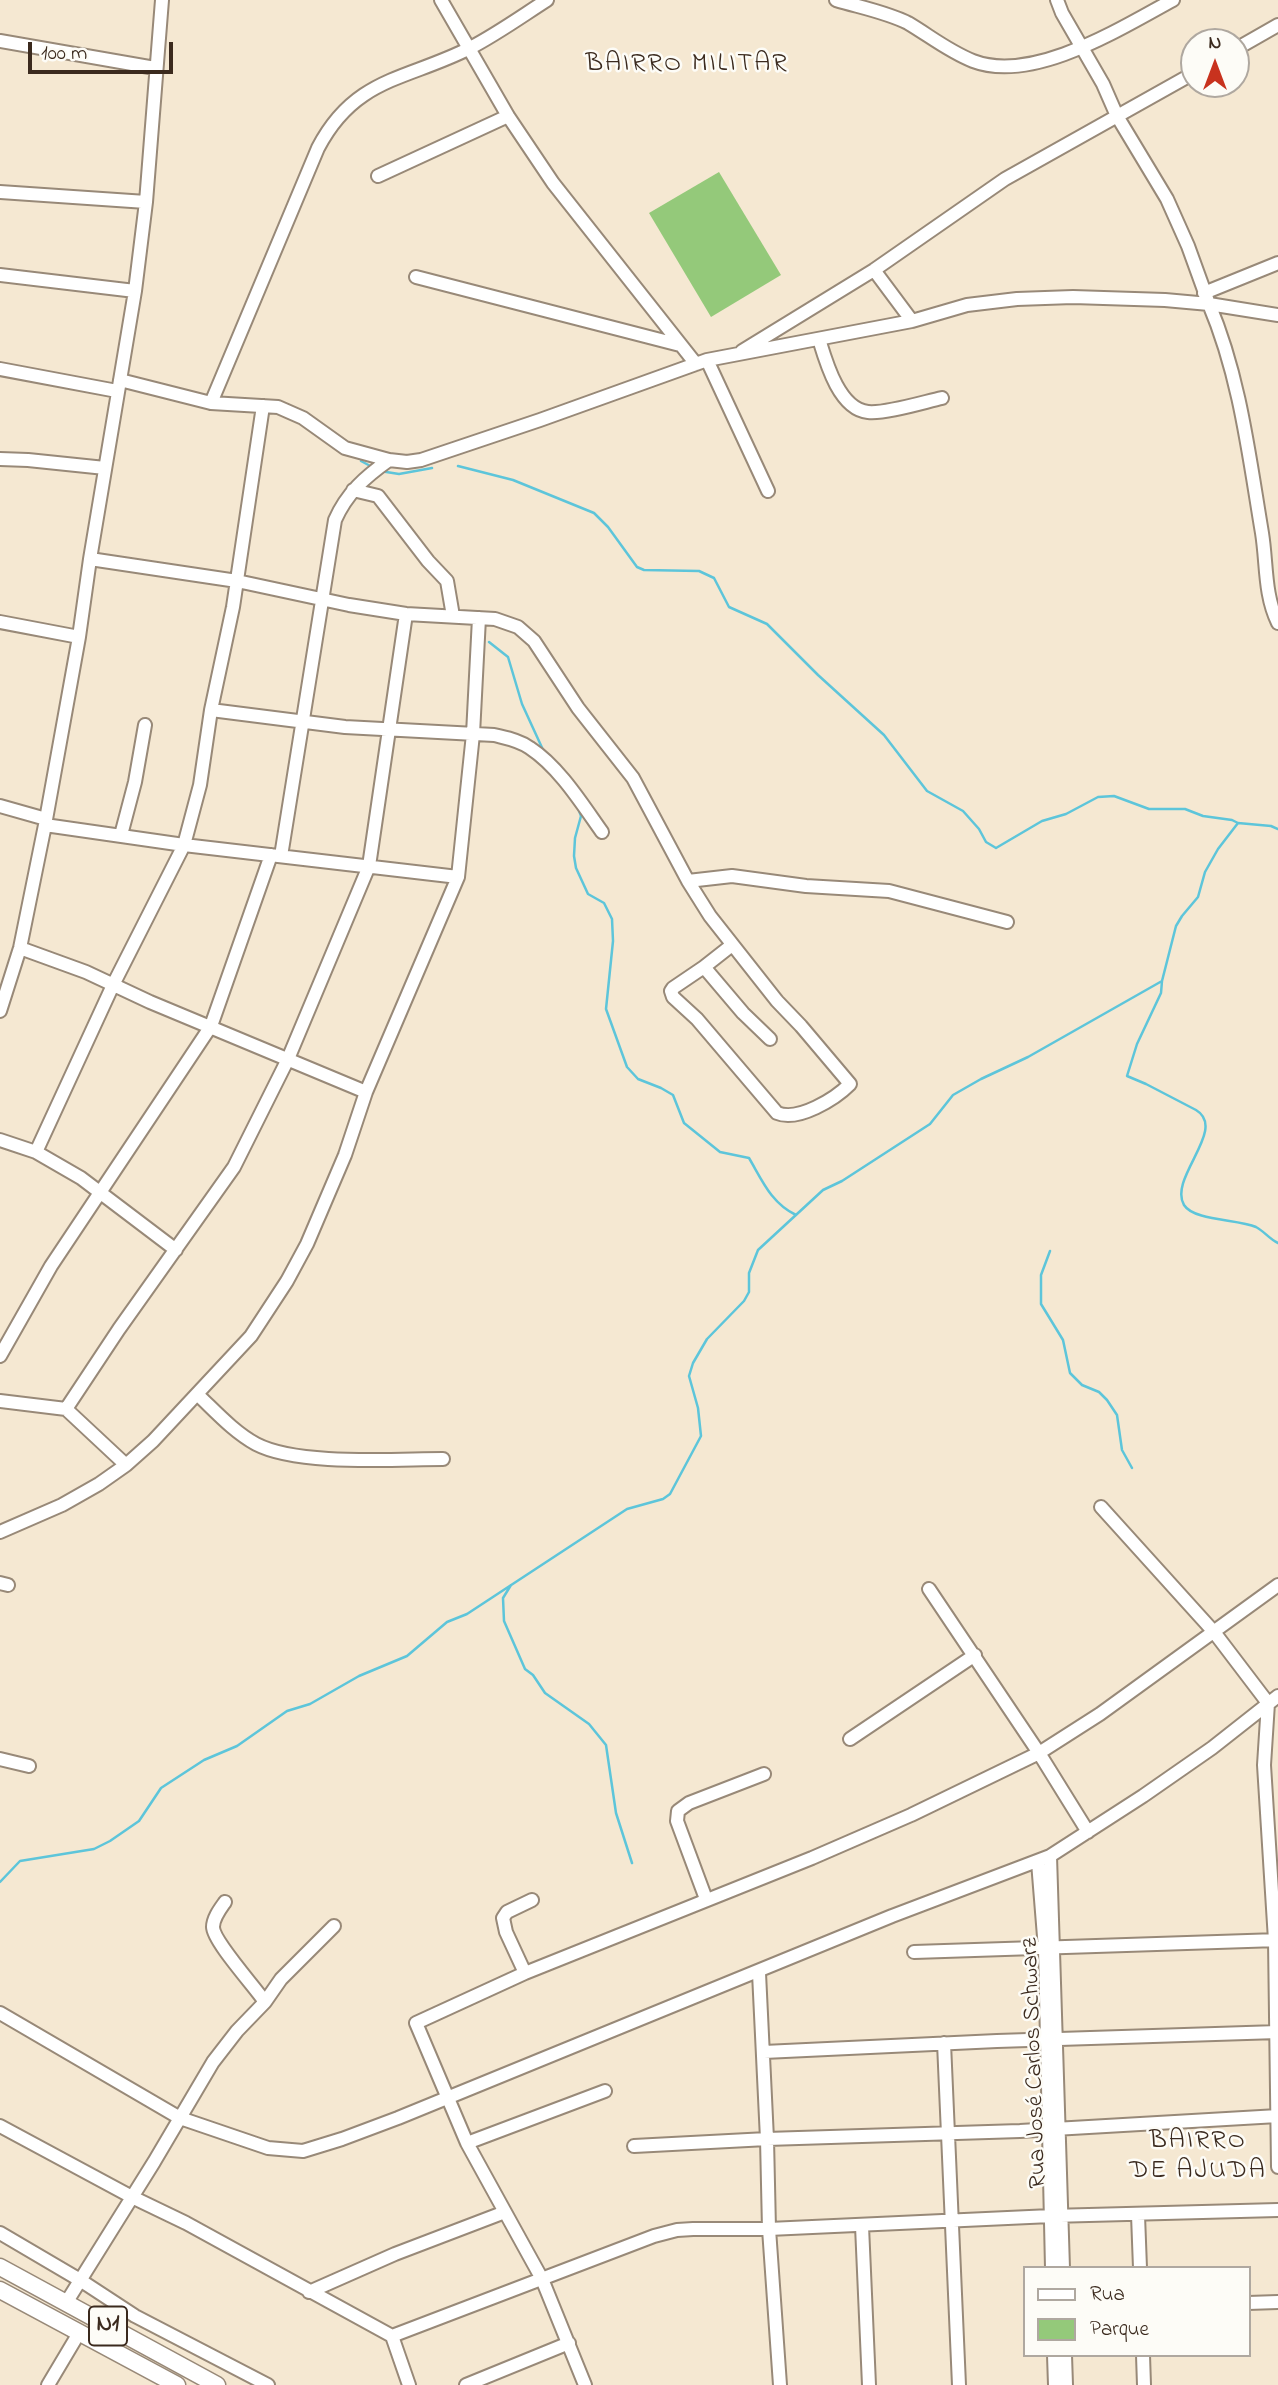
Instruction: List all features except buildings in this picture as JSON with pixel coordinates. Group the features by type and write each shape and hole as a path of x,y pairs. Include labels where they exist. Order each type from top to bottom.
{"main road":[{"name":"N1","path":"0,2267 217,2385"},
{"name":"N1","path":"0,2291 177,2385"}],"street":[{"path":"0,1010 20,948 45,822 79,637 135,291 146,202 162,0"},
{"path":"441,0 508,116 571,208 637,287 680,345 702,362 768,491"},
{"path":"211,403 326,132 348,106 378,85 469,48 547,0"},
{"path":"836,0 907,23 948,50 990,66 1030,64 1081,48 1173,0"},
{"path":"1057,0 1081,48 1104,84 1117,116 1173,212 1223,338 1236,387 1262,532 1267,587 1278,622"},
{"path":"1250,41 1278,25"},
{"path":"0,41 155,68"},
{"path":"736,355 874,270 1005,179 1180,81"},
{"path":"378,176 508,116"},
{"path":"0,192 146,202"},
{"path":"1207,298 1278,263"},
{"path":"874,270 912,321"},
{"path":"0,275 135,291"},
{"path":"415,277 680,345"},
{"path":"0,369 211,403 263,406 289,411 345,448 407,462 421,460 540,420 702,362 912,321 967,306 1017,299 1207,298 1278,315"},
{"path":"819,339 835,382 849,402 858,409 870,413 942,398"},
{"path":"36,1152 113,985 184,845 200,785 211,710 237,581 263,406"},
{"path":"0,459 105,468"},
{"path":"0,1356 51,1266 211,1026 276,855 303,723 320,600 335,520 343,501 353,489 389,460"},
{"path":"353,489 378,496 428,561 447,581 453,616"},
{"path":"90,559 237,581 320,600 405,614 479,618 507,622 518,627 534,641 578,708 633,778 688,881 710,916 777,1001 850,1084 823,1104 788,1116 772,1108 697,1019 673,997 673,988 732,945"},
{"path":"66,1409 234,1167 288,1059 369,866 405,614"},
{"path":"0,1532 62,1505 126,1465 198,1395 251,1336 287,1281 307,1244 345,1155 366,1091 458,877 472,734 479,618"},
{"path":"0,622 79,637"},
{"path":"211,710 303,723 389,731 494,735 515,740 530,748 573,791 601,832"},
{"path":"121,835 131,803 145,725"},
{"path":"0,806 45,822 184,845 458,877"},
{"path":"688,881 732,876 806,886 888,891 1007,922"},
{"path":"20,948 86,972 366,1091"},
{"path":"704,967 743,1013 770,1039"},
{"path":"0,1140 36,1152 80,1178 176,1250"},
{"path":"198,1395 241,1434 270,1451 305,1457 443,1459"},
{"path":"0,1401 66,1409 126,1465"},
{"path":"1101,1507 1273,1700 1264,1765 1274,1852 1278,2167"},
{"path":"585,2385 542,2279 467,2143 416,2023 525,1973 812,1858 911,1815 1039,1753 1100,1714 1278,1585"},
{"path":"929,1589 975,1655 1088,1832"},
{"path":"850,1739 975,1655"},
{"path":"0,2013 180,2118 268,2148 303,2151 342,2139 449,2097 759,1973 892,1916 1044,1859 1212,1748 1273,1700"},
{"path":"0,1759 29,1766"},
{"path":"1264,1765 1278,1764"},
{"path":"706,1899 677,1821 678,1811 689,1803 764,1774"},
{"name":"Rua José Carlos Schwarz","path":"1044,1859 1056,2216 1052,2266"},
{"path":"525,1973 506,1932 503,1918 507,1912 532,1900"},
{"path":"225,1902 214,1922 213,1931 223,1949 265,2002"},
{"path":"66,2303 219,2053 265,2002 281,1979 334,1926"},
{"path":"914,1952 1277,1940"},
{"path":"759,1973 764,2052 768,2229 780,2385"},
{"path":"764,2052 1277,2032"},
{"path":"944,2043 959,2385"},
{"path":"467,2143 605,2091"},
{"path":"634,2146 948,2134 1277,2116"},
{"path":"0,2126 196,2228 392,2336 409,2385"},
{"path":"392,2336 654,2236 677,2230 862,2226 1056,2216 1278,2210"},
{"path":"309,2292 396,2254 505,2212"},
{"path":"1138,2215 1140,2266"},
{"name":"Rua José Carlos Schwarz","path":"1056,2216 1063,2266"},
{"path":"862,2226 869,2385"},
{"path":"0,2234 80,2280 135,2316 268,2385"},
{"path":"1250,2303 1278,2302"},
{"path":"48,2385 79,2333"},
{"path":"466,2385 569,2343"},
{"path":"1054,2357 1055,2385"},
{"path":"1065,2357 1066,2385"},
{"path":"1143,2357 1144,2385"}],"green space":[{"path":"719,172 781,275 711,317 649,213"}],"waterway":[{"path":"361,461 374,468"},
{"path":"458,466 513,480 594,513 608,527 637,567 644,570 699,571 714,578 729,607 767,624 884,735 927,791 963,811 979,829 986,842 996,848 1042,821 1066,814 1098,797 1114,796 1149,809 1185,809 1203,816 1238,823"},
{"path":"380,471 399,474 432,468"},
{"path":"489,642 508,657 522,704 544,752"},
{"path":"578,808 581,816 575,838 576,868 588,894 604,903 612,919 613,941 606,1009 627,1067 638,1079 673,1095 684,1123 720,1152 749,1158 774,1197 796,1215"},
{"path":"1278,829 1238,823 1218,849 1205,872 1198,897 1176,926 1161,993 1137,1044 1127,1076 1196,1110 1204,1118 1202,1141 1181,1194 1184,1205 1206,1217 1256,1227 1278,1243"},
{"path":"0,1882 20,1861 94,1849 110,1841 139,1821 161,1788 204,1760 237,1746 287,1711 310,1704 359,1676 407,1656 447,1622 467,1614 627,1509 663,1499 670,1494 701,1436 698,1408 689,1376 693,1363 707,1339 744,1301 749,1292 749,1273 758,1250 823,1190 842,1181 930,1124 953,1095 1028,1057 1162,981"},
{"path":"1050,1251 1041,1275 1041,1304 1063,1340 1070,1373 1082,1385 1099,1392 1117,1415 1122,1450 1132,1468"},
{"path":"511,1585 503,1598 504,1621 525,1669 533,1675 545,1693 589,1724 606,1745 616,1813 632,1863"}],"district":[{"name":"BAIRRO MILITAR","path":"687,66"},
{"name":"BAIRRO DE AJUDA","path":"1198,2158"}]}
